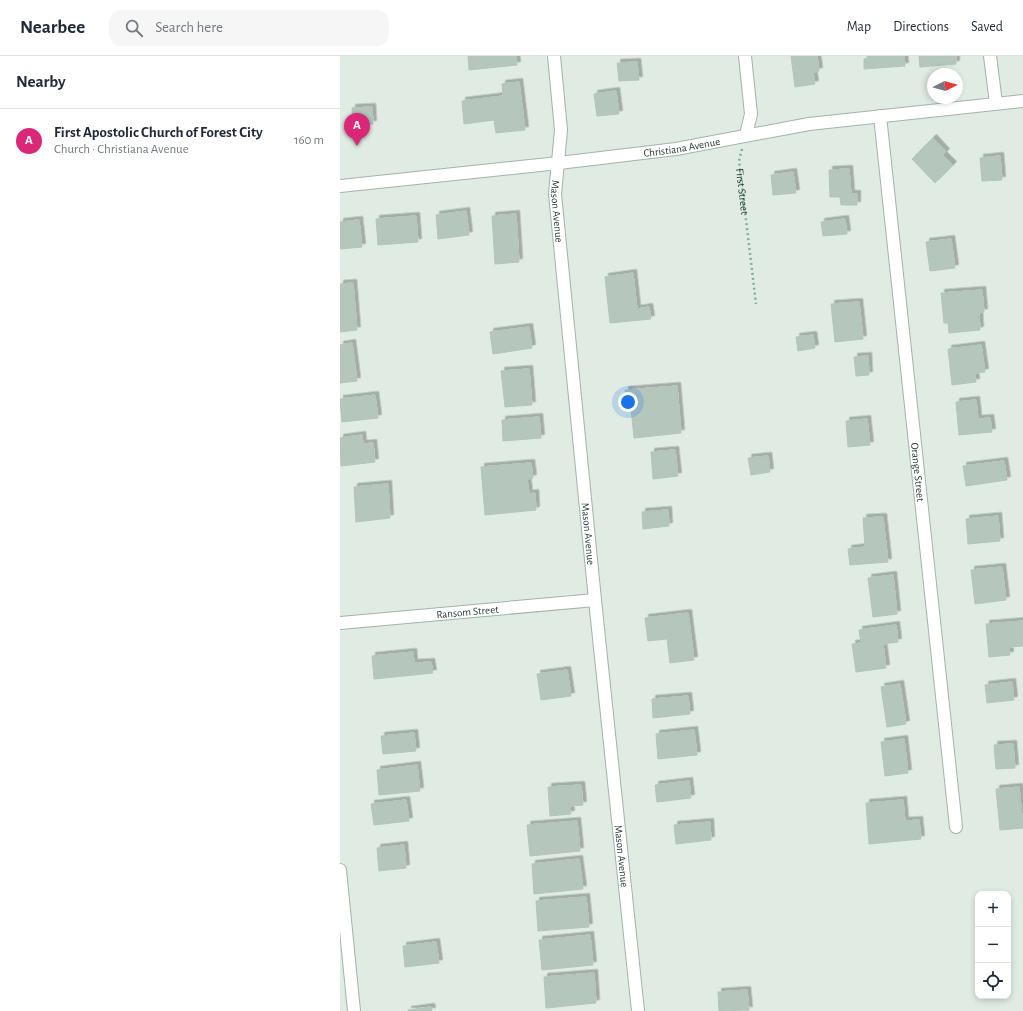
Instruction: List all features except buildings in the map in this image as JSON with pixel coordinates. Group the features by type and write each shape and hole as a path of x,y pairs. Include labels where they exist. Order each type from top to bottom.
{"street":[{"name":"Mason Avenue","path":"554,56 562,130 556,194 595,600 638,1011"},
{"path":"745,56 751,114 746,135"},
{"path":"990,56 996,104"},
{"name":"Christiana Avenue","path":"340,186 559,164 676,149 809,124 1023,101"},
{"name":"Orange Street","path":"880,116 956,827"},
{"name":"Ransom Street","path":"340,622 595,600"},
{"path":"340,870 354,1011"}],"path":[{"name":"First Street","path":"746,135 740,162 756,304"}],"place":[{"name":"First Apostolic Church of Forest City","path":"357,146"}]}
